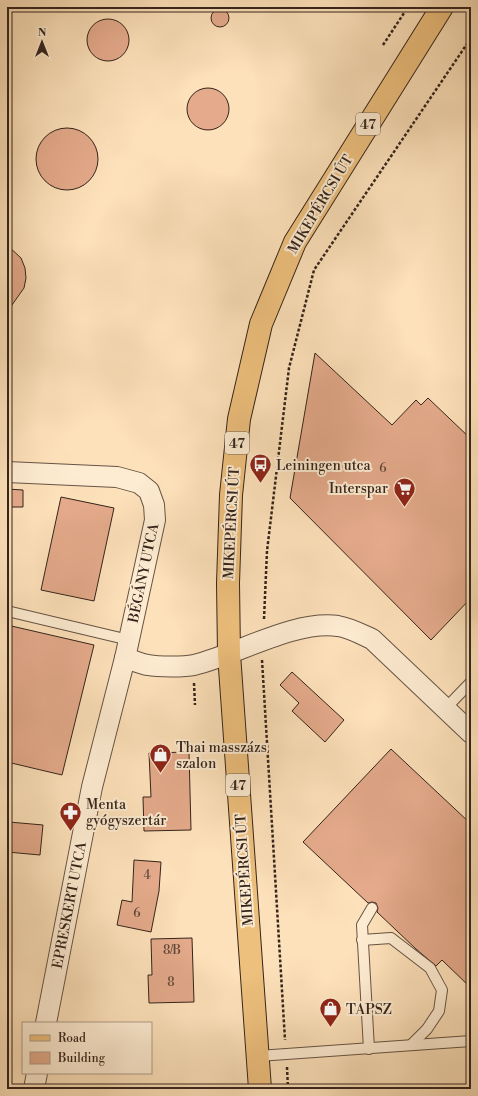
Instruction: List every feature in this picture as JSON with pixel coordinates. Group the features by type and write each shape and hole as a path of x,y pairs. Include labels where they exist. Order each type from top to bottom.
{"main road":[{"name":"MIKEPÉRCSI ÚT","path":"260,1089 229,654 228,583 231,495 240,419 261,324 295,242 442,7"}],"street":[{"name":"BÉGÁNY UTCA","path":"7,472 117,477 139,483 149,491 154,505 155,520 127,649"},
{"path":"127,649 149,666 193,665 229,654 263,640 313,626 337,626 355,631 372,639 471,733"},
{"name":"EPRESKERT UTCA","path":"46,1022 92,787 127,649"},
{"path":"34,1089 37,1074"}],"lane":[{"path":"7,611 127,649"},
{"path":"445,708 471,682"},
{"path":"369,1048 362,925 372,908"},
{"path":"362,940 391,938 430,968 442,990 439,1011 427,1029 411,1045"},
{"path":"258,1056 471,1041"}],"path":[{"path":"383,45 408,7"},
{"path":"288,1089 263,677 263,640 267,551 289,368 314,270 471,38"}],"building":[{"path":"220,9 226,12 229,18 226,24 220,27 214,24 211,18 214,12"},
{"path":"104,19 112,19 120,22 126,28 129,40 126,52 120,58 112,61 104,61 96,58 90,52 87,44 87,36 90,28 96,22"},
{"path":"204,88 212,88 220,91 226,97 229,109 226,121 220,127 212,130 204,130 196,127 190,121 187,113 187,105 190,97 196,91"},
{"path":"67,128 84,133 89,137 93,142 98,159 93,176 89,181 84,185 67,190 50,185 45,181 41,176 36,159 41,142 45,137 50,133"},
{"path":"7,245 21,258 25,268 26,278 24,288 7,312"},
{"path":"315,353 392,425 416,400 421,405 428,398 471,439 471,598 431,640 290,498"},
{"path":"7,489 23,490 23,507 7,507"},
{"path":"61,497 114,508 94,601 41,590"},
{"path":"7,625 94,645 62,775 7,762"},
{"path":"292,672 344,720 325,742 292,711 299,703 280,685"},
{"path":"391,749 471,824 471,988 442,960 436,966 416,949 377,912 378,908 376,903 368,903 303,842"},
{"path":"189,752 191,830 144,831 143,797 151,797 149,753"},
{"path":"9,822 43,825 40,855 7,852"},
{"path":"134,860 161,862 159,891 151,932 117,925 122,900 132,902"},
{"path":"192,938 194,1002 149,1003 148,975 152,975 151,939"}],"place":[{"name":"Leiningen utca","path":"261,484"},
{"name":"Interspar","path":"404,508"},
{"name":"Thai masszázs szalon","path":"160,774"},
{"name":"Menta gyógyszertár","path":"70,832"},
{"name":"TAPSZ","path":"330,1028"}]}
